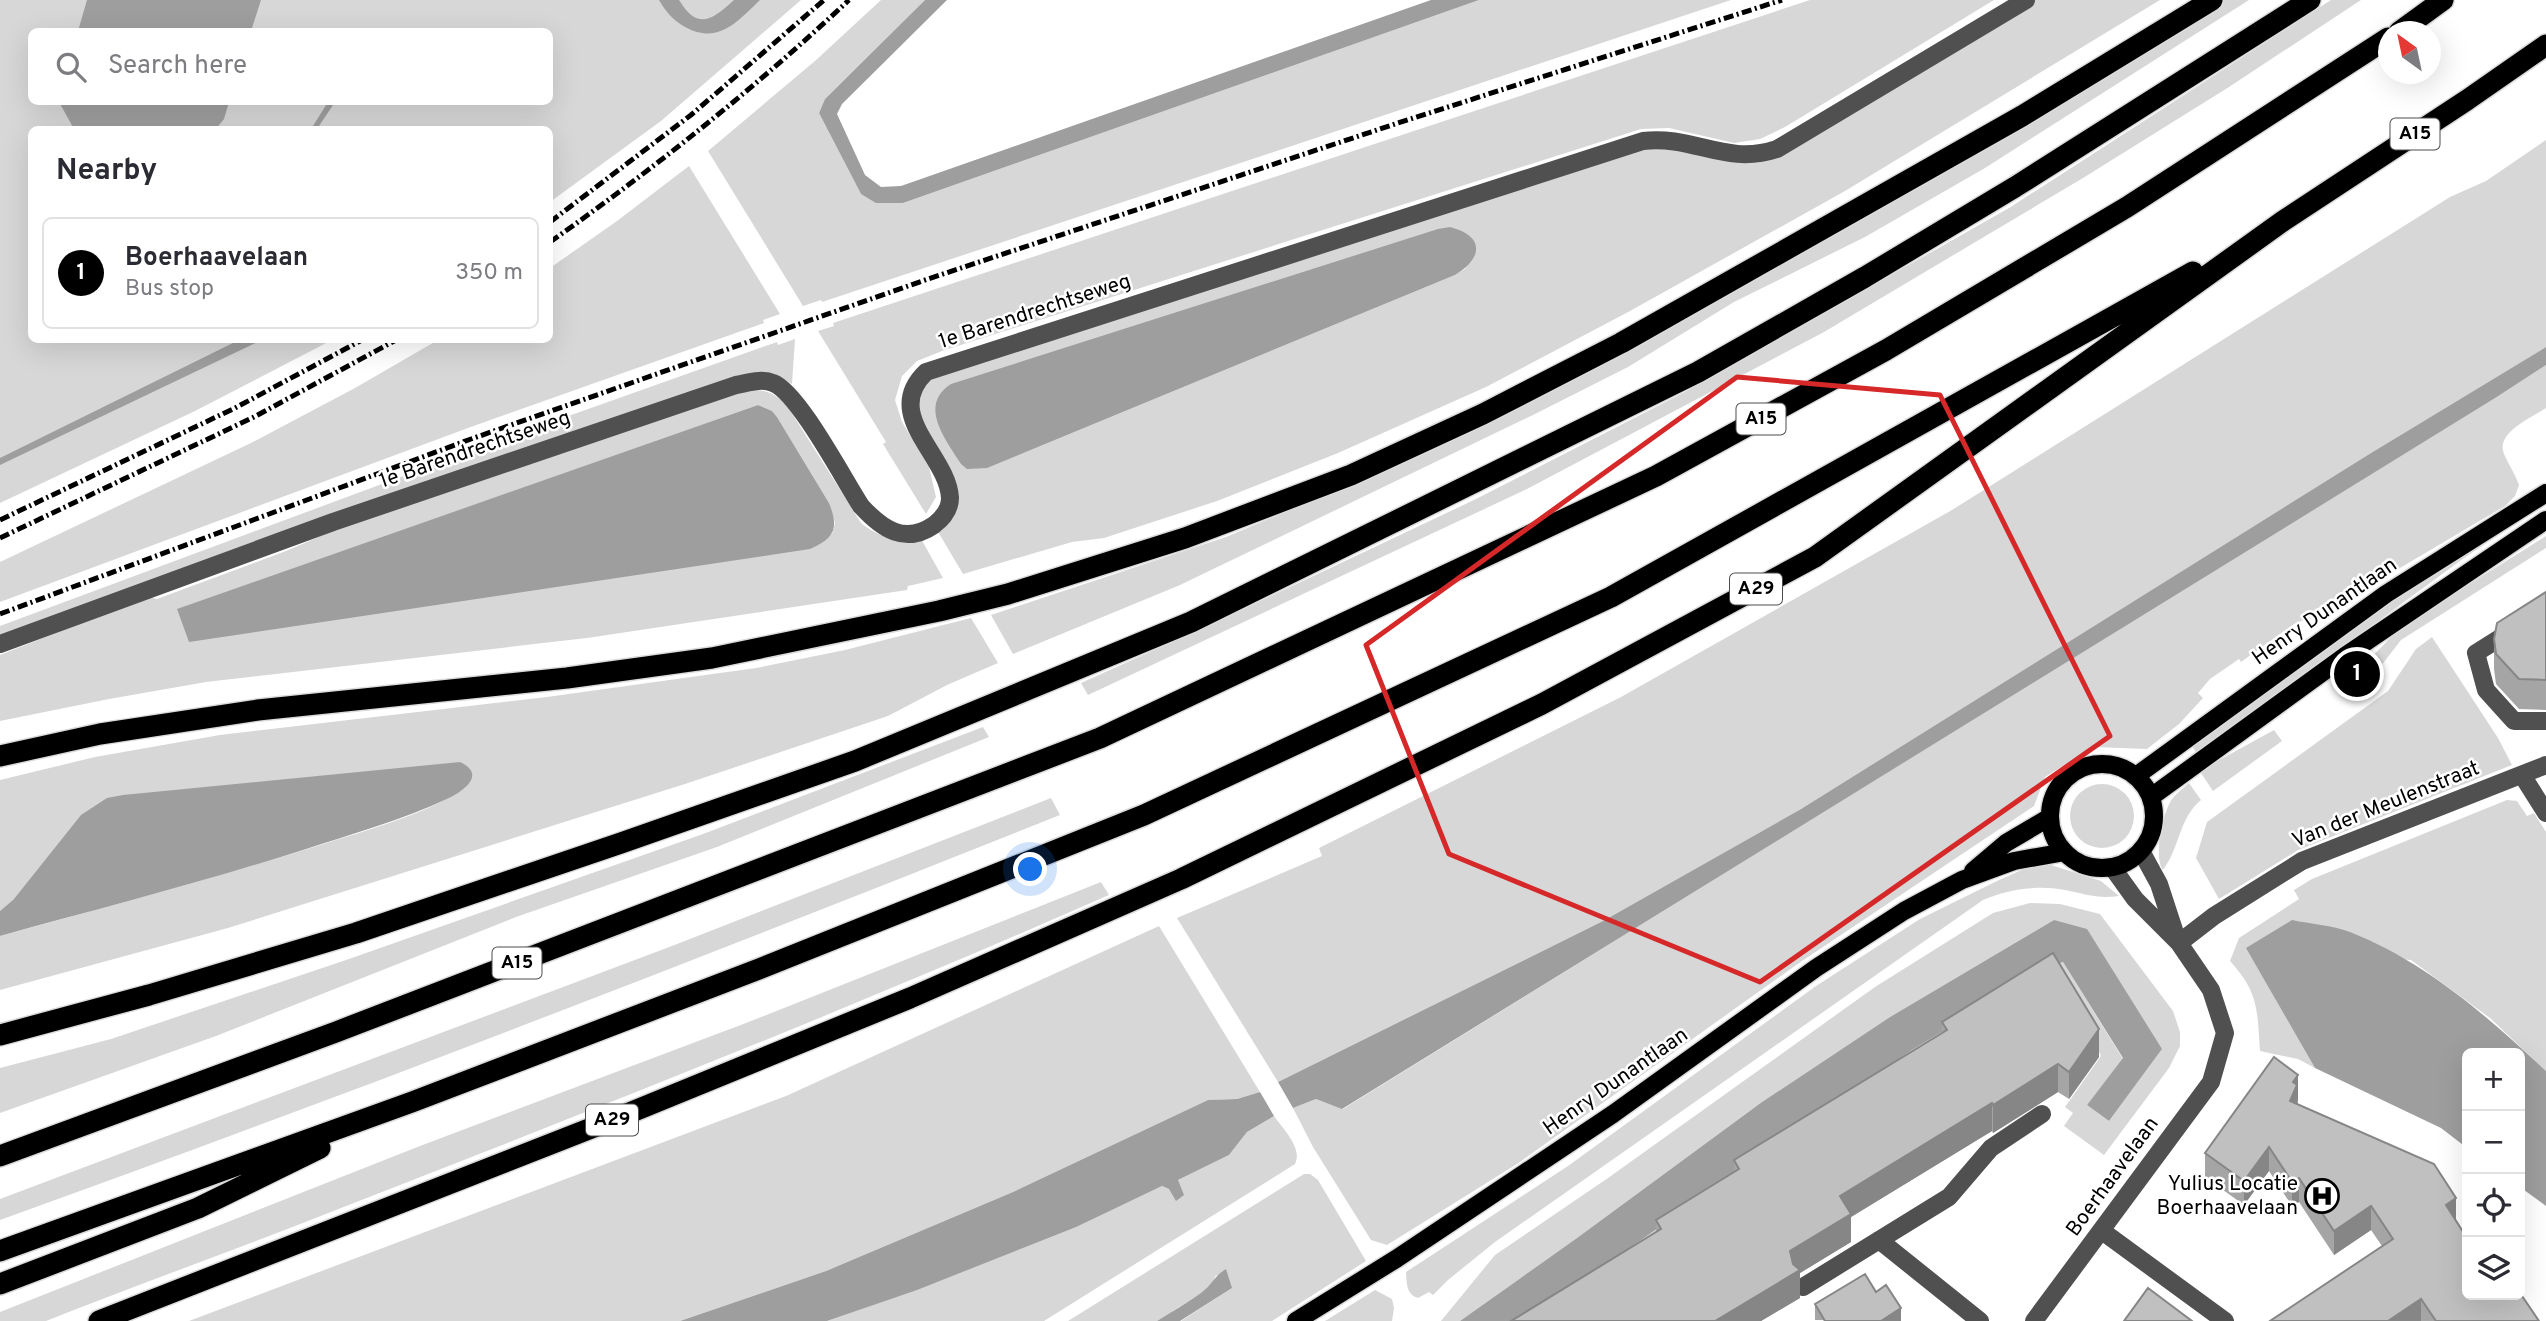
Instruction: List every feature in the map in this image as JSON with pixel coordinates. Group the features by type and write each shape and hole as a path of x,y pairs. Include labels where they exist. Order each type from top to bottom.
{"highway":[{"path":"0,756 100,734 258,710 567,678 712,658 1008,594 1185,538 1351,475 1483,414 1621,343 2010,122 2212,0"},
{"path":"0,1035 149,995 355,933 855,761 1191,622 1698,372 1865,277 2015,187 2310,0"},
{"path":"2414,21 2442,0"},
{"name":"A15","path":"0,1156 336,1032 1100,738 1668,469 1886,350 2127,207 2378,45"},
{"name":"A15","path":"0,1251 412,1102 760,970 1144,815 1611,597 2283,222 2546,45"},
{"name":"A29","path":"99,1321 617,1118 909,998 1181,879 1542,704 1815,557 2283,222"},
{"name":"A15","path":"0,1284 198,1208 412,1102"}],"main road":[{"name":"Henry Dunantlaan","path":"2136,776 2386,594 2546,493"},
{"path":"2151,797 2345,656 2546,520"},
{"path":"2105,764 2122,767 2136,776 2151,797 2154,825 2149,839 2128,861 2112,867 2095,867 2078,862 2065,852 2057,841 2050,817 2053,800 2060,785 2073,773 2088,766 2105,764"},
{"name":"Henry Dunantlaan","path":"1962,880 2006,843 2050,817"},
{"name":"Henry Dunantlaan","path":"1296,1321 1396,1259 1613,1114 1816,968 1904,911 1962,880 2014,861 2065,852"}],"street":[{"name":"1e Barendrechtseweg","path":"0,644 332,522 755,381 775,383 793,399 861,506 878,524 898,534 918,533 942,519 950,500 945,478 915,425 912,414 912,390 926,372 1643,141 1672,140 1737,156 1764,153 1791,142 2026,0"},
{"path":"2546,609 2476,653 2486,690 2514,720 2546,721"},
{"name":"Van der Meulenstraat","path":"2179,943 2214,916 2302,861 2546,765"},
{"path":"2522,775 2546,813"},
{"name":"Boerhaavelaan","path":"2141,850 2159,884 2179,943"},
{"name":"Boerhaavelaan","path":"2034,1321 2211,1082 2225,1033 2211,990 2179,943 2136,899 2112,867"},
{"path":"1804,1287 1949,1198 1991,1148 2042,1114"},
{"path":"2102,1231 2225,1321"},
{"path":"1879,1240 1980,1321"}],"highlighted area":[{"path":"1737,377 1940,395 2110,736 1760,982 1449,854 1366,645"}],"shaded area":[{"path":"0,0 801,0 661,121 553,200 553,126 28,126 28,343 326,343 195,411 0,503"},
{"path":"87,0 261,0 252,28 79,28"},
{"path":"659,0 679,0 693,16 705,19 719,13 734,0 760,0 735,23 717,32 707,33 681,25"},
{"path":"881,0 925,0 825,99 819,113 861,194 903,203 1479,0 1731,0 822,302 821,300 803,306 708,151 815,61"},
{"path":"925,0 947,0 842,104 837,114 865,175 881,187 901,186 1431,0 1479,0 903,203 876,203 861,194 819,113 825,99"},
{"path":"1810,0 1994,0 1785,127 1760,139 1734,143 1669,128 1641,129 917,361 902,376 895,400 902,422 929,467 936,497 926,514 883,444 886,442 818,331 834,326 833,323"},
{"path":"2035,0 2160,0 1845,191 1630,311 1486,387 1338,453 1217,501 1104,538 1072,542 963,574 937,530 953,515 918,418 918,404 926,378 1632,150 1661,146 1755,162","holes":["1468,267 1455,275 987,468"]},
{"path":"2220,0 2249,0 1985,168 1865,237 1734,302 1628,367 1533,415 1180,585 1013,654 991,615 1226,537 1354,483"},
{"path":"2331,0 2361,0 2083,178 1824,332 1527,489 1088,695 1081,683 1474,500 1683,393 2009,208"},
{"path":"61,105 228,105 224,119 218,126 72,126"},
{"path":"326,105 333,105 319,126 313,126"},
{"path":"2546,140 2546,347 2371,453 1801,809 1603,921 1278,1082 1177,918 1322,856 1319,848 1621,697 1952,510 2450,197 2486,181"},
{"path":"689,166 780,314 763,320 764,323 468,428 0,602 0,562 251,443 433,343 553,343 553,266"},
{"path":"1450,227 1469,236 1476,248 1471,262 1455,275 987,468 967,469 942,433 935,412 936,402 941,392 951,384"},
{"path":"795,339 792,384 764,373 735,377 0,638 0,626 476,449 777,342 778,345"},
{"path":"233,343 256,343 0,465 0,458"},
{"path":"2546,347 2546,365 2495,398 1342,1109 1316,1099 1293,1108 1278,1082 1603,921 1801,809 2371,453"},
{"path":"2546,365 2546,408 2516,427 2505,439 2504,454 2519,485 2515,496 2505,506 2327,611 2294,624 2241,662 2239,659 2210,679 2198,693 2203,698 2179,724 2147,749 2093,747 2045,777 2034,806 1799,963 1517,1164 1387,1245 1371,1240 1313,1147 1293,1108 1316,1099 1343,1109"},
{"path":"763,391 780,399 788,407 861,523 889,537 920,537 943,578 908,586 907,590 587,638 206,682 0,721 0,655 148,597 157,599 335,530 739,393","holes":["758,405 772,411 829,503 835,523 832,534 177,610"]},
{"path":"758,405 772,411 777,417 829,503 834,519 833,531 825,541 810,549 189,642 177,609"},
{"path":"2542,506 2464,558 2197,754 2192,746 2342,635"},
{"path":"2546,536 2546,548 2401,640 2374,675 2367,680 2359,670 2401,627"},
{"path":"971,618 998,663 947,685 888,716 685,784 228,928 0,990 0,936 238,870 394,821 431,807 465,788 470,769 460,762 14,899 0,911 0,780 95,757 220,735 547,697 756,668 845,650"},
{"path":"2432,637 2498,738 2512,765 2298,850 2219,899 2196,858 2207,822 2388,691 2416,649"},
{"path":"983,727 989,737 717,847 516,917 216,1036 0,1113 0,1068 111,1039 349,959 703,834"},
{"path":"2274,730 2282,741 2213,791 2201,773"},
{"path":"460,762 472,772 470,782 449,798 413,813 228,873 0,936 0,911 14,899 81,815 107,798"},
{"path":"2189,783 2201,800 2188,815 2163,870 2159,845 2165,814 2172,799"},
{"path":"2096,784 2108,784 2125,793 2132,804 2132,828 2125,839 2108,848 2096,848 2084,843 2075,834 2070,822 2070,810 2075,798 2084,789"},
{"path":"1051,798 1060,815 532,1022 0,1220 0,1199 672,946"},
{"path":"2507,800 2517,801 2527,816 2534,813 2546,832 2546,1071 2525,1051 2525,1048 2522,1048 2490,1018 2411,960 2247,948 2315,1068 2298,1059 2260,1051 2255,1002 2246,983 2230,961 2239,938 2299,899 2294,890 2312,879"},
{"path":"2048,864 2101,881 2119,896 2033,888 2003,893 1983,900 1495,1242 1433,1295 1429,1292 1418,1298 1409,1291 1406,1272 1568,1166 1816,986 1920,919 2033,865"},
{"path":"1101,882 1109,895 821,1017 627,1095 46,1321 0,1321 0,1312 420,1146 746,1023"},
{"path":"2030,903 2060,904 2100,914 2173,1011 2180,1032 2180,1046 2169,1068 2104,1155 2064,1126 2073,1113 2065,1107 2101,1056 2081,1016 1942,1053 1525,1321 1819,1110 1951,1026 2051,966 2063,962 2123,1059 2087,1105 2109,1121 2162,1049 2054,920 1890,1017 1762,1102 1460,1321 1441,1321 1495,1255 1608,1178 1875,987 1993,913"},
{"path":"2054,920 2087,929 2162,1049 2109,1121 2087,1105 2123,1058 2063,962 2051,966 1912,1050 1789,1132 1525,1321 1460,1321 1762,1102 1890,1017"},
{"path":"2292,920 2350,932 2378,944 2430,975 2521,1048 2462,1048 2462,1144 2441,1128 2315,1068 2246,948"},
{"path":"1159,926 1260,1092 1237,1099 1208,1100 1013,1192 826,1271 680,1321 189,1321 786,1096"},
{"path":"2525,1052 2546,1071 2546,1206 2525,1191"},
{"path":"1260,1092 1274,1116 1247,1132 1229,1155 1178,1180 1184,1195 1176,1201 1169,1189 1162,1186 1076,1227 917,1290 827,1321 680,1321 826,1271 1013,1192 1208,1100 1237,1099"},
{"path":"1274,1116 1294,1145 1297,1158 1295,1164 1044,1321 827,1321 996,1258 1162,1186 1169,1189 1178,1180 1229,1155 1247,1132"},
{"path":"1304,1174 1310,1174 1318,1180 1366,1261 1272,1321 1181,1321 1232,1288 1216,1275 1203,1292 1157,1321 1068,1321"},
{"path":"1226,1269 1232,1288 1180,1321 1157,1321 1201,1293"},
{"path":"1375,1290 1392,1299 1392,1321 1325,1321"}],"building":[{"path":"2546,592 2546,680 2519,679 2496,654 2494,639 2497,623"},
{"path":"2053,953 2099,1029 2069,1072 2058,1064 1840,1196 1851,1214 1790,1251 1793,1264 1800,1270 1718,1321 1511,1321 1661,1229 1656,1220 1739,1169 1734,1160 1947,1030 1942,1022"},
{"path":"2274,1057 2298,1075 2293,1082 2297,1085 2290,1101 2434,1164 2456,1198 2446,1205 2462,1230 2462,1300 2525,1300 2539,1321 2436,1321 2421,1299 2388,1321 2270,1321 2393,1239 2371,1206 2334,1231 2299,1178 2292,1182 2269,1147 2244,1181 2205,1153"},
{"path":"1865,1274 1876,1292 1886,1285 1901,1308 1881,1321 1825,1321 1815,1304"},
{"path":"2148,1288 2192,1321 2124,1321"}],"railway":[{"path":"553,220 691,115 824,0"},
{"path":"553,240 704,126 849,0"},
{"path":"0,614 471,439 928,279 1398,123 1782,0"},
{"path":"0,520 235,408 356,343"},
{"path":"0,538 254,417 390,343"}],"place":[{"name":"Boerhaavelaan","path":"2357,674"},
{"name":"Yulius Locatie Boerhaavelaan","path":"2322,1196"}]}
